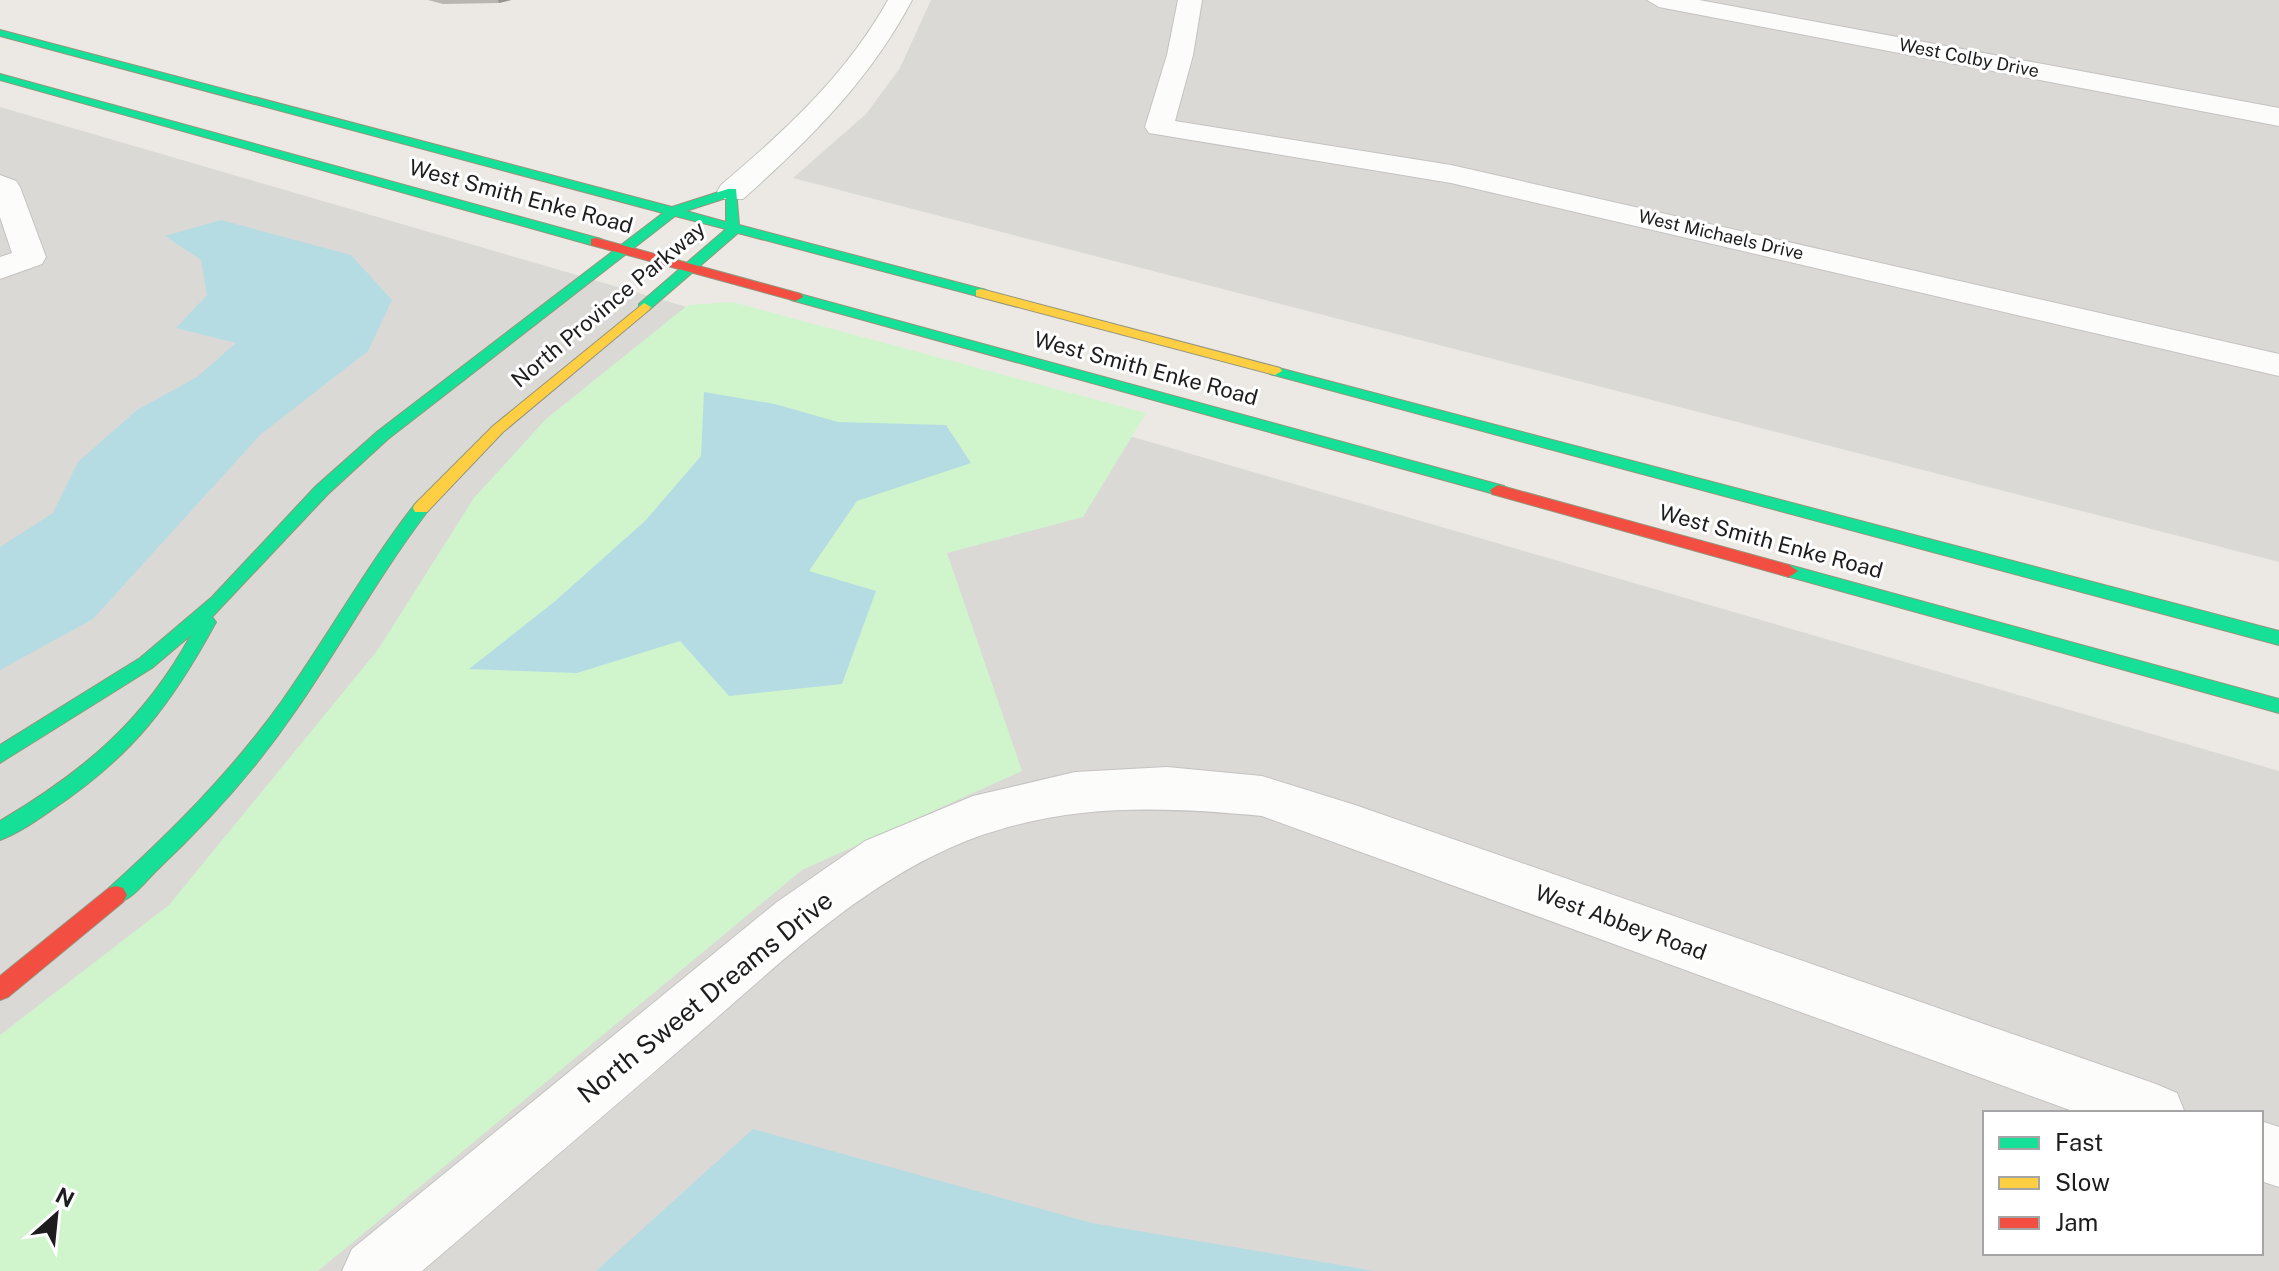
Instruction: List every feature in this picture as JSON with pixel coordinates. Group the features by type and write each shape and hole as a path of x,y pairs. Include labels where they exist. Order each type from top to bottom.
{"street":[{"path":"732,192 832,103 879,43 900,0"},
{"name":"West Michaels Drive","path":"1190,0 1180,55 1159,127 1451,174 2279,365"},
{"name":"West Colby Drive","path":"1659,0 2279,117"},
{"name":"West Smith Enke Road","path":"0,33 2279,638"},
{"name":"West Smith Enke Road","path":"0,77 2279,706"},
{"path":"0,184 5,187 15,263"},
{"name":"North Province Parkway","path":"0,755 146,663 218,602 322,490 383,435 622,249 673,211 732,192 733,230 692,268 515,412 464,459 382,559 287,709 223,788 138,875 0,990"},
{"path":"0,831 45,806 123,745 174,684 218,602"},
{"name":"West Abbey Road","path":"1075,792 1167,787 1262,796 1370,831 2150,1111"},
{"name":"North Sweet Dreams Drive","path":"374,1271 796,918 883,856 973,817 1075,792"}],"shaded area":[{"path":"931,0 2279,0 2279,562 793,178 866,114 900,68"},
{"path":"0,107 2279,771 2279,1271 0,1271"}],"green space":[{"path":"732,302 1146,413 1083,517 947,553 1022,771 802,870 318,1271 0,1271 0,1035 169,905 377,651 474,498 546,419 688,305"}],"water":[{"path":"221,220 351,255 392,300 368,351 260,435 93,619 0,670 0,547 53,513 78,462 137,410 197,377 236,343 176,328 207,295 201,260 165,236"},
{"path":"704,392 775,404 838,422 946,425 971,463 857,501 809,571 876,591 842,684 729,696 680,641 577,673 469,669 554,602 645,521 701,456"},
{"path":"753,1129 1092,1223 1375,1271 596,1271"}],"traffic: fast":[{"path":"0,33 981,293"},
{"path":"0,77 596,242"},
{"path":"0,755 146,663 218,602 322,490 383,435 578,283 673,211 732,192 733,230 644,307"},
{"path":"796,297 1498,490"},
{"path":"1275,371 2279,638"},
{"path":"116,895 186,829 250,757 289,706 386,556 421,508"},
{"path":"1789,571 2279,706"},
{"path":"0,831 68,788 122,744 166,692 207,622"}],"traffic: slow":[{"path":"981,293 1275,371"},
{"path":"421,508 498,429 644,307"}],"traffic: jam":[{"path":"596,242 796,297"},
{"path":"1498,490 1789,571"},
{"path":"0,990 116,895"}]}
